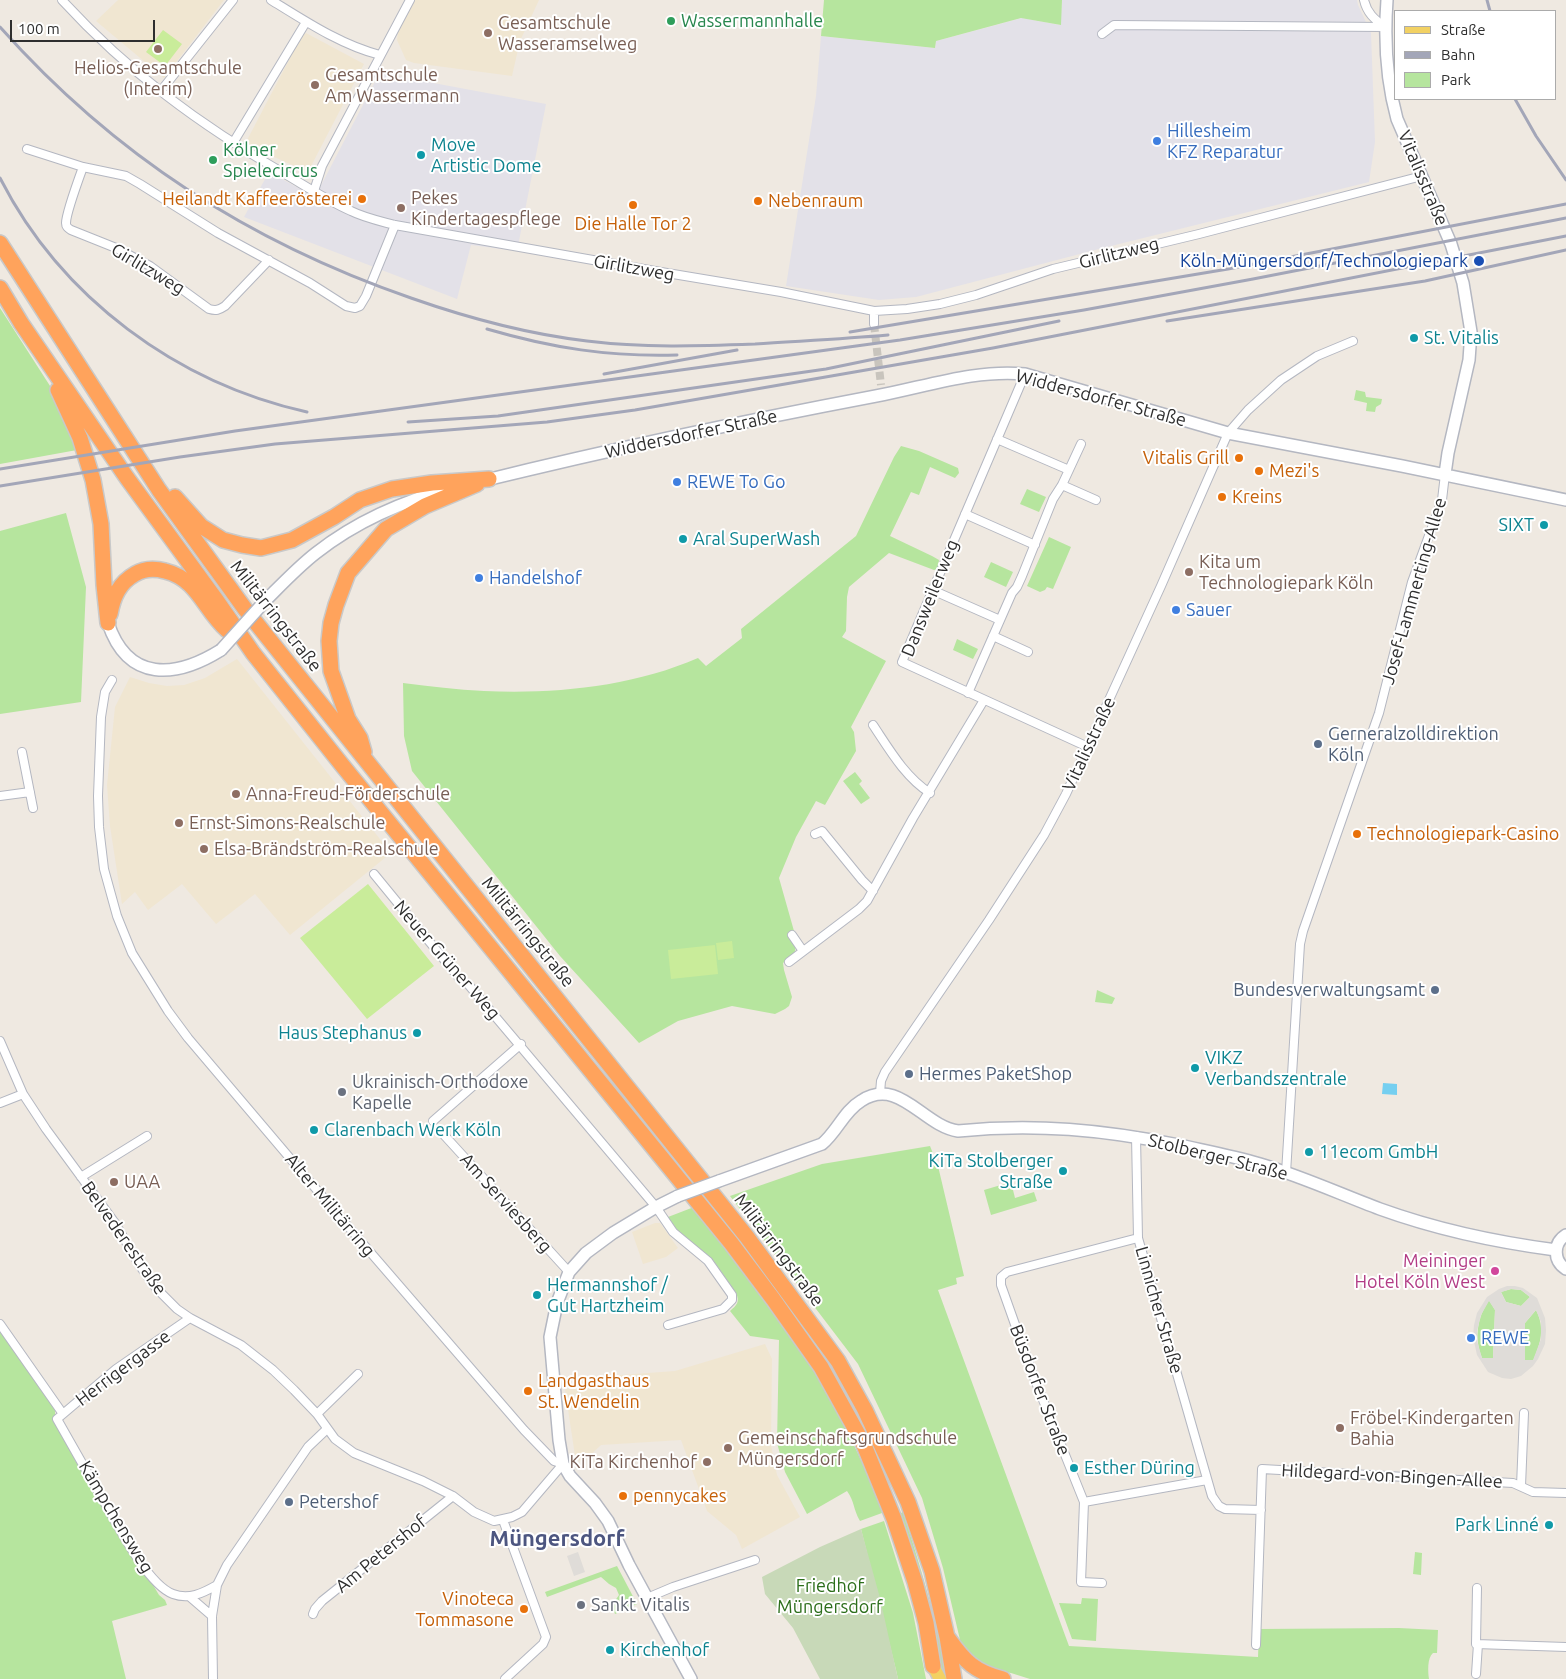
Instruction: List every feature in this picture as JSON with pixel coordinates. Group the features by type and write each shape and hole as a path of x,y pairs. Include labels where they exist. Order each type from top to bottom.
{"highway":[{"name":"Militärringstraße","path":"0,244 160,490 245,609 747,1236 838,1361 865,1410 908,1502 932,1571 947,1637 954,1679"},
{"name":"Militärringstraße","path":"0,288 21,323 127,478 253,653 546,1017 731,1242 774,1299 821,1367 864,1444 894,1519 924,1615 936,1675"},
{"path":"21,323 60,393 80,438 93,480 101,524 108,623"},
{"path":"118,425 178,501 201,526 223,540 261,548 292,540 360,500 392,488 432,482 489,479"},
{"path":"368,764 360,738 348,719 332,671 329,641 331,623 348,572 386,529 425,506 489,479"},
{"path":"108,623 112,603 120,586 130,577 143,570 159,569 181,576 190,583 224,628 253,653"},
{"path":"947,1637 956,1650 977,1670 1003,1679"}],"street":[{"name":"Girlitzweg","path":"62,0 86,26 160,92 200,122 350,211 368,218 655,272 781,292 874,311 907,309 967,297 1053,269 1199,234 1422,176"},
{"path":"160,92 233,0"},
{"path":"270,0 306,22 361,50 380,55"},
{"path":"314,190 322,166 410,0"},
{"path":"1364,0 1366,9 1373,18 1385,27"},
{"name":"Vitalisstraße","path":"1388,0 1385,27 1387,71 1391,98 1397,119 1451,244 1459,266 1466,296 1470,332 1469,360 1445,474"},
{"path":"233,143 306,22"},
{"path":"1102,34 1114,25 1385,27"},
{"path":"28,149 83,166 126,176 218,233 310,283 346,306 355,308 360,306 366,296 394,224"},
{"name":"Girlitzweg","path":"83,166 66,223 67,227 116,248 150,266 209,309 220,310 225,306 269,260"},
{"path":"874,311 874,324"},
{"name":"Vitalisstraße","path":"880,1093 881,1081 885,1072 989,920 1044,835 1066,794 1161,586 1228,433 1248,410 1281,380 1317,356 1353,341"},
{"name":"Widdersdorfer Straße","path":"108,623 114,640 133,662 151,669 174,670 192,666 221,650 266,600 315,554 354,527 391,508 432,493 882,390 1008,372 1025,374 1228,433 1445,474 1566,500"},
{"name":"Dansweilerweg","path":"1025,374 902,662 1088,746"},
{"path":"997,439 1069,470"},
{"path":"968,693 1012,592 1017,587 1022,576 1053,499 1062,485 1081,444"},
{"name":"Josef-Lammerting-Allee","path":"1286,1172 1300,944 1379,713 1412,582 1442,500 1445,474"},
{"path":"1062,485 1096,500"},
{"path":"966,514 1035,545"},
{"path":"932,590 1000,620"},
{"path":"993,636 1028,652"},
{"name":"Alter Militärring","path":"112,680 105,692 101,717 98,796 99,827 104,869 117,916 132,953 168,1011 211,1065 518,1423 554,1461 563,1464 570,1476 604,1515 691,1679"},
{"path":"790,962 867,901 913,818 930,793 984,700"},
{"path":"873,725 916,783 930,793"},
{"path":"22,752 33,808"},
{"path":"0,796 30,792"},
{"path":"815,834 822,831 873,891"},
{"name":"Neuer Grüner Weg","path":"374,874 460,979 468,983 656,1206 673,1232 708,1261 732,1295 732,1300 723,1309 668,1325"},
{"path":"792,935 803,951"},
{"name":"Belvederestraße","path":"0,1041 23,1094 115,1224 140,1266 177,1309 241,1345 294,1390 317,1414 335,1439 354,1453 423,1481 453,1496 474,1512 490,1521 503,1520"},
{"path":"433,1121 520,1044"},
{"path":"505,1679 543,1644 546,1637 503,1520 522,1512 563,1464 559,1440 550,1337 557,1303 569,1272 586,1253 613,1233 656,1206 678,1196 823,1144 859,1102 880,1093"},
{"name":"Stolberger Straße","path":"880,1093 896,1096 948,1130 958,1131 1023,1126 1099,1131 1136,1136 1230,1156 1286,1172 1382,1210 1463,1235 1556,1250"},
{"path":"0,1104 23,1094"},
{"name":"Am Serviesberg","path":"444,1135 569,1272"},
{"path":"81,1177 147,1136"},
{"name":"Linnicher Straße","path":"1136,1136 1138,1238 1212,1496 1218,1506 1226,1509 1261,1510"},
{"path":"1566,1235 1558,1243 1556,1250 1560,1264 1566,1269"},
{"name":"Büsdorfer Straße","path":"1084,1502 1033,1375 1001,1285 1001,1277 1007,1272 1138,1238"},
{"name":"Herrigergasse","path":"60,1416 116,1369 190,1318"},
{"name":"Kämpchensweg","path":"0,1324 60,1416 133,1550 150,1574 165,1589 174,1594 190,1597"},
{"path":"317,1414 358,1374"},
{"name":"Hildegard-von-Bingen-Allee","path":"1520,1486 1524,1413"},
{"path":"213,1679 212,1616 217,1585 227,1565 308,1447 327,1429"},
{"name":"Hildegard-von-Bingen-Allee","path":"1261,1510 1262,1469 1513,1483 1534,1492 1566,1493"},
{"path":"1102,1583 1081,1582 1084,1573 1084,1502 1207,1480"},
{"name":"Am Petershof","path":"313,1614 322,1601 453,1496"},
{"path":"1256,1645 1261,1510"},
{"path":"647,1598 673,1587 755,1560"},
{"path":"190,1597 202,1594 217,1585"},
{"path":"1476,1674 1478,1644 1476,1644 1477,1588"},
{"path":"190,1597 212,1616"},
{"path":"1478,1644 1566,1647"}],"shaded area":[{"name":"Helios-Gesamtschule (Interim)","path":"118,0 224,0 164,78 96,21"},
{"path":"414,0 539,0 520,41 512,76 414,63 406,60 397,40 398,31"},
{"path":"1062,0 1357,0 1371,33 1375,142 1369,182 1095,250 916,297 879,300 786,286 816,96 821,36 935,48 936,41 1022,18 1060,25"},
{"name":"Gesamtschule Am Wassermann","path":"306,33 364,64 308,172 245,144 302,35"},
{"path":"385,74 546,104 517,251 471,245 457,299 244,217 269,172 315,197 377,78"},
{"path":"237,659 391,853 290,935 255,894 216,924 182,884 148,910 135,892 122,904 110,826 107,785 115,707 130,677 167,686 184,685 205,678"},
{"path":"655,1223 660,1223 678,1248 666,1257 643,1264 632,1232"},
{"path":"1507,1286 1523,1288 1537,1298 1545,1318 1545,1344 1538,1359 1521,1376 1511,1379 1502,1378 1488,1372 1477,1355 1473,1337 1477,1313 1487,1297","holes":["1511,1289 1521,1290 1530,1297 1521,1306 1506,1302 1501,1292","1489,1301 1495,1310 1493,1358 1482,1358 1477,1341 1477,1331 1481,1315","1536,1310 1541,1322 1541,1339 1533,1360 1525,1360 1525,1323"]},
{"name":"Gemeinschaftsgrundschule Müngersdorf","path":"765,1344 772,1359 771,1445 777,1475 800,1517 742,1549 736,1535 707,1511 681,1440 601,1445 582,1463 575,1456 565,1389 580,1387 580,1378 675,1371"},
{"path":"578,1552 585,1572 574,1576 567,1556"}],"green space":[{"path":"824,0 1062,0 1061,25 1021,18 936,41 935,48 821,36"},
{"path":"163,30 182,44 165,66 146,52"},
{"path":"0,308 52,389 77,450 0,464"},
{"path":"1356,390 1365,392 1366,397 1382,399 1375,412 1366,411 1367,403 1354,400"},
{"path":"901,446 919,451 958,468 959,473 955,478 930,467 919,495 911,492 890,536 939,560 938,569 934,570 889,553 849,587 846,631 842,637 886,661 851,727 854,732 856,751 825,805 816,801 796,837 779,878 794,931 788,936 794,945 795,951 783,963 792,997 789,1006 775,1014 732,1006 678,1021 639,1043 560,956 412,771 404,736 403,683 454,689 511,692 566,690 646,676 698,658 706,666 742,638 741,629 856,536"},
{"path":"1027,489 1046,497 1039,512 1020,504"},
{"path":"66,513 86,587 81,702 0,714 0,531"},
{"path":"1049,537 1071,547 1053,589 1047,587 1040,592 1027,586"},
{"path":"991,562 1013,572 1006,587 984,577"},
{"path":"957,639 978,649 973,659 953,650"},
{"path":"855,772 862,781 859,784 870,798 861,804 843,781"},
{"path":"368,884 434,966 367,1019 300,938"},
{"path":"732,941 734,958 718,960 716,943"},
{"path":"715,945 718,974 671,979 668,950"},
{"path":"1097,990 1115,998 1112,1004 1095,1002"},
{"path":"930,1146 938,1166 964,1276 956,1278 957,1284 938,1290 1069,1646 1258,1657 1259,1629 1399,1628 1438,1630 1437,1653 1431,1655 1428,1669 1429,1679 1030,1679 993,1670 976,1663 961,1644 943,1568 922,1498 858,1364 730,1196 822,1164"},
{"path":"1011,1182 1015,1198 1034,1192 1037,1201 991,1215 984,1190"},
{"path":"694,1207 780,1319 816,1374 851,1439 878,1496 882,1513 860,1521 847,1491 807,1514 785,1472 777,1443 779,1340 750,1336 730,1311 737,1303 736,1293 713,1260 677,1230 668,1217"},
{"path":"1511,1289 1521,1290 1530,1297 1521,1306 1506,1302 1501,1292"},
{"path":"1489,1300 1495,1310 1493,1358 1482,1358 1478,1343 1478,1328 1479,1321"},
{"path":"1536,1310 1541,1329 1540,1342 1533,1361 1524,1360 1525,1323"},
{"path":"0,1330 55,1409 53,1417 159,1595 165,1600 167,1605 112,1621 126,1679 0,1679"},
{"path":"903,1512 927,1592 946,1674 941,1672 929,1612 899,1514"},
{"path":"884,1521 913,1613 926,1679 898,1679 861,1529"},
{"name":"Friedhof Müngersdorf","path":"861,1529 880,1598 898,1679 820,1679 793,1628 765,1594 762,1577 820,1547"},
{"path":"1415,1552 1422,1553 1421,1575 1413,1574"},
{"path":"617,1566 637,1604 615,1614 612,1605 619,1595 616,1588 601,1577 547,1597 545,1592"},
{"path":"1082,1598 1098,1599 1096,1641 1072,1639 1059,1603 1081,1604"}],"water":[{"path":"1383,1083 1397,1084 1397,1095 1382,1094"}],"tunnel":[{"path":"874,324 881,385"}],"railway":[{"path":"1487,0 1490,10"},
{"path":"0,27 44,73 90,115 137,154 188,190 294,250 352,276 411,298 476,319 520,330 608,343 650,346 755,344 888,335"},
{"path":"1516,100 1536,136 1566,180"},
{"path":"0,178 25,221 55,261 90,297 128,329 169,357 213,380 259,399 307,412"},
{"path":"850,332 1228,269 1566,204"},
{"path":"0,469 235,431 900,340 1084,310 1566,218"},
{"path":"0,486 275,444 547,422 635,410 993,348 1566,236"},
{"path":"1167,321 1425,281 1566,250"},
{"path":"408,422 498,416 826,369 1059,321"},
{"path":"487,329 511,336 581,350 604,353 677,355"},
{"path":"604,374 737,350"}],"place":[{"name":"Wassermannhalle","path":"671,21"},
{"name":"Gesamtschule Wasseramselweg","path":"488,33"},
{"name":"Helios-Gesamtschule (Interim)","path":"158,49"},
{"name":"Gesamtschule Am Wassermann","path":"315,85"},
{"name":"Hillesheim KFZ Reparatur","path":"1157,141"},
{"name":"Move Artistic Dome","path":"421,155"},
{"name":"Kölner Spielecircus","path":"213,160"},
{"name":"Heilandt Kaffeerösterei","path":"362,199"},
{"name":"Nebenraum","path":"758,201"},
{"name":"Die Halle Tor 2","path":"633,205"},
{"name":"Pekes Kindertagespflege","path":"401,208"},
{"name":"Köln-Müngersdorf/Technologiepark","path":"1479,261"},
{"name":"St. Vitalis","path":"1414,338"},
{"name":"Vitalis Grill","path":"1239,458"},
{"name":"Mezi's","path":"1259,471"},
{"name":"REWE To Go","path":"677,482"},
{"name":"Kreins","path":"1222,497"},
{"name":"SIXT","path":"1544,525"},
{"name":"Aral SuperWash","path":"683,539"},
{"name":"Kita um Technologiepark Köln","path":"1189,572"},
{"name":"Handelshof","path":"479,578"},
{"name":"Sauer","path":"1176,610"},
{"name":"Gerneralzolldirektion Köln","path":"1318,744"},
{"name":"Anna-Freud-Förderschule","path":"236,794"},
{"name":"Ernst-Simons-Realschule","path":"179,823"},
{"name":"Technologiepark-Casino","path":"1357,834"},
{"name":"Elsa-Brändström-Realschule","path":"204,849"},
{"name":"Bundesverwaltungsamt","path":"1435,990"},
{"name":"Haus Stephanus","path":"417,1033"},
{"name":"VIKZ Verbandszentrale","path":"1195,1068"},
{"name":"Hermes PaketShop","path":"909,1074"},
{"name":"Ukrainisch-Orthodoxe Kapelle","path":"342,1092"},
{"name":"Clarenbach Werk Köln","path":"314,1130"},
{"name":"11ecom GmbH","path":"1309,1152"},
{"name":"KiTa Stolberger Straße","path":"1063,1171"},
{"name":"UAA","path":"114,1182"},
{"name":"Meininger Hotel Köln West","path":"1495,1271"},
{"name":"Hermannshof / Gut Hartzheim","path":"537,1295"},
{"name":"REWE","path":"1471,1338"},
{"name":"Landgasthaus St. Wendelin","path":"528,1391"},
{"name":"Fröbel-Kindergarten Bahia","path":"1340,1428"},
{"name":"Gemeinschaftsgrundschule Müngersdorf","path":"728,1448"},
{"name":"KiTa Kirchenhof","path":"707,1462"},
{"name":"Esther Düring","path":"1074,1468"},
{"name":"pennycakes","path":"623,1496"},
{"name":"Petershof","path":"289,1502"},
{"name":"Park Linné","path":"1549,1525"},
{"name":"Sankt Vitalis","path":"581,1605"},
{"name":"Vinoteca Tommasone","path":"524,1609"},
{"name":"Kirchenhof","path":"610,1650"}],"district":[{"name":"Müngersdorf","path":"557,1539"}]}
